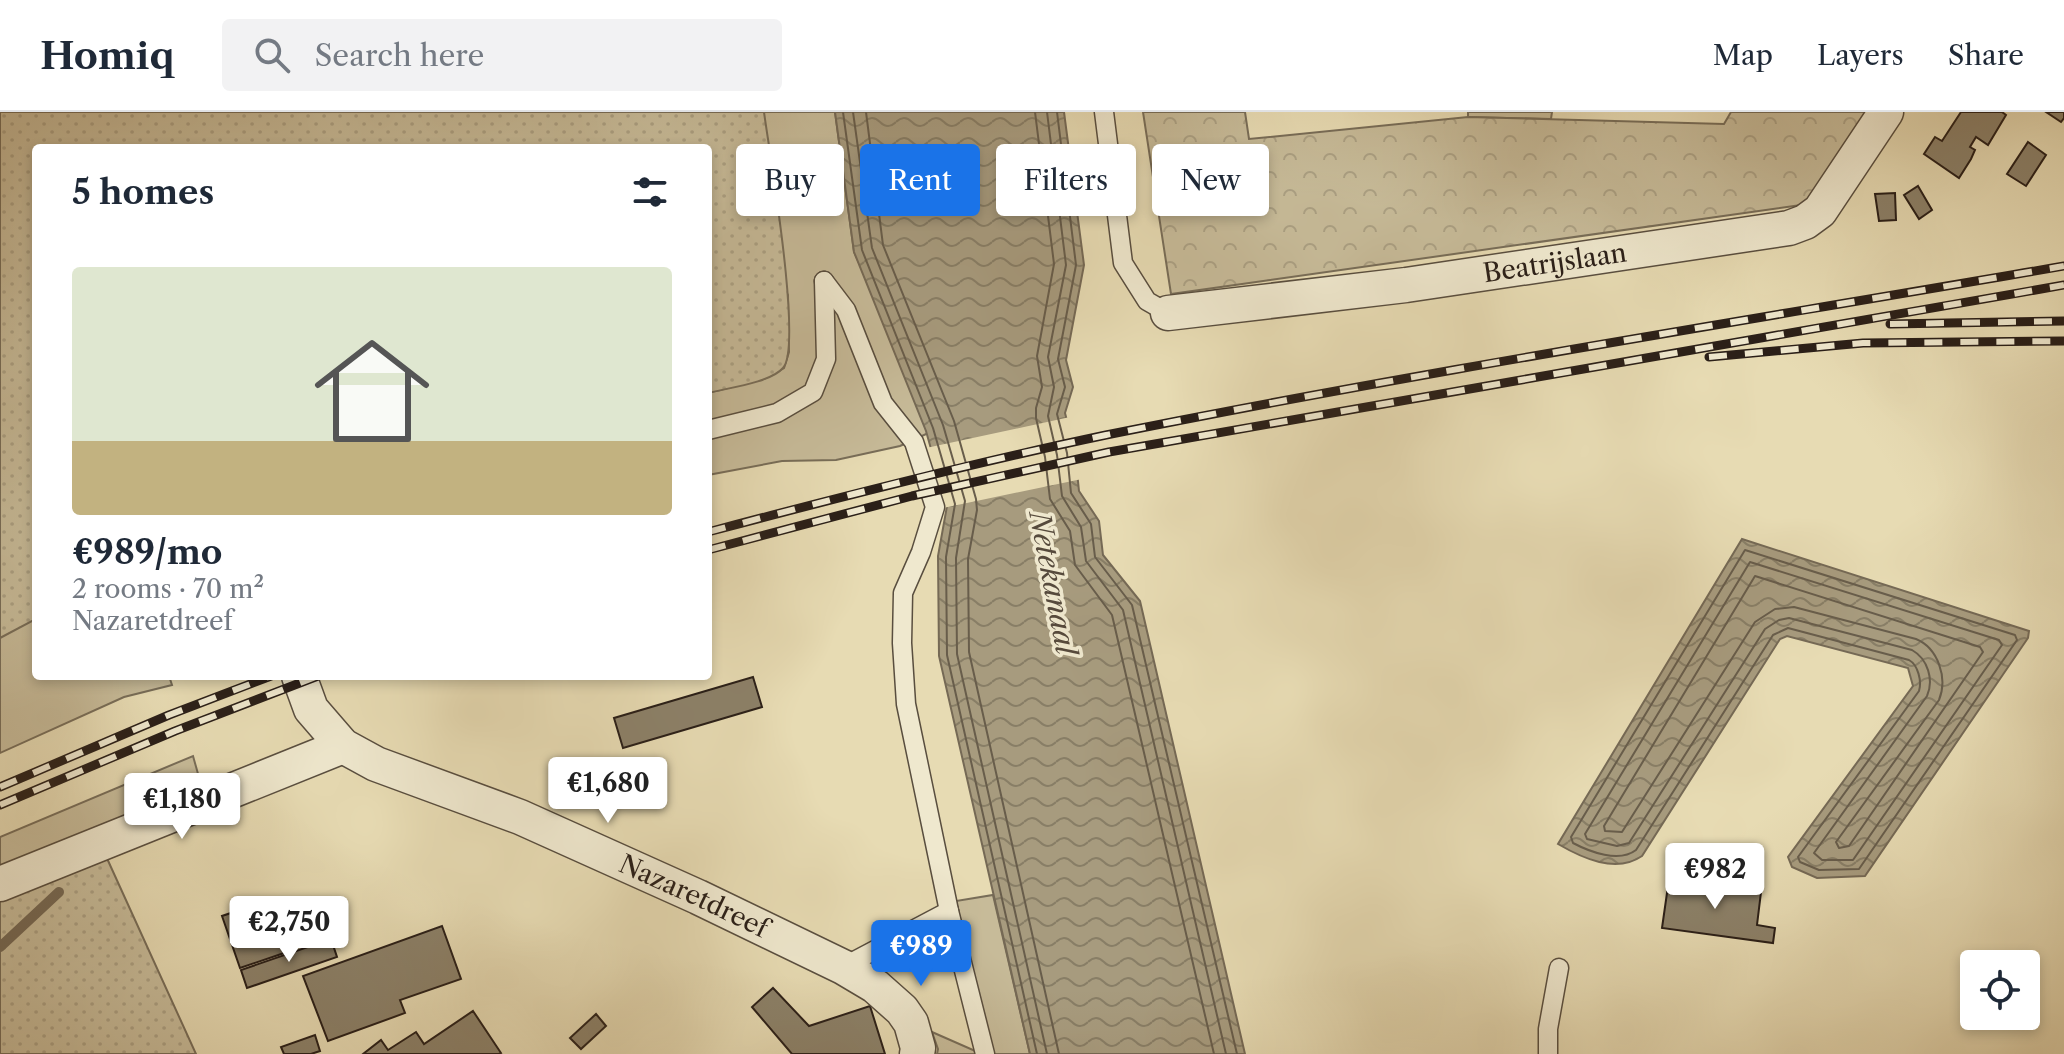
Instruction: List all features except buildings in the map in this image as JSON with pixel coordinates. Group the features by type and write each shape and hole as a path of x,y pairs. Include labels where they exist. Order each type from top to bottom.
{"street":[{"name":"Beatrijslaan","path":"1168,313 1406,285 1789,228 1805,222 1820,211 1886,112"},
{"path":"0,884 343,746 311,709 300,680"},
{"name":"Nazaretdreef","path":"343,746 376,764 533,823 843,967 875,986 902,1010 911,1023 917,1054"}],"lane":[{"path":"1104,112 1123,263 1147,301 1168,313"},
{"path":"712,429 777,413 813,392 826,359 824,281 846,310 883,403 914,442 935,507 921,552 903,593 906,704 949,911 985,1054"},
{"path":"843,967 949,911"},
{"path":"1548,1054 1548,1029 1559,968"}],"green space":[{"path":"0,112 764,112 769,144 736,144 736,216 778,216 787,287 788,352 783,368 768,378 712,392 712,144 32,144 32,621 0,638"},
{"path":"325,112 835,112 839,144 736,144 736,199 712,155 712,144 665,144"},
{"path":"1143,112 1245,112 1249,139 1468,117 1724,124 1731,112 1868,112 1808,204 1171,294 1159,216 1269,216 1269,144 1152,144 1152,170"},
{"path":"1468,112 1552,112 1551,119 1468,117"},
{"path":"844,178 854,252 935,430 900,446 836,460 782,461 712,474 712,392 764,379 784,368 789,352 788,295 745,216 844,216"},
{"path":"32,231 32,680 170,680 172,685 124,697 0,753 0,386"},
{"path":"193,756 202,788 105,854 111,869 0,918 0,837"},
{"path":"105,854 196,1054 0,1054 0,896"},
{"path":"993,895 1030,1054 992,1054 956,901"},
{"path":"932,1032 982,1054 937,1054"}],"water":[{"name":"Netekanaal","path":"835,112 1064,112 1068,144 996,144 996,216 1078,216 1084,265 1066,360 1073,387 1065,413 1075,452 1079,491 1099,521 1103,555 1140,601 1245,1054 1030,1054 939,656 938,556 947,506 926,431 854,252 844,178 844,144 839,144"},
{"path":"1742,539 2029,631 2028,638 1865,876 1817,878 1792,867 1788,857 1913,686 1908,668 1787,636 1780,639 1642,856 1621,864 1610,864 1588,859 1558,844"}],"pier":[{"path":"1070,417 1082,479 943,508 926,448"}],"waterway":[{"path":"0,947 59,892"}],"railway":[{"path":"712,531 906,481 1106,435 1465,368 2064,266"},
{"path":"712,549 912,496 1109,452 2064,285"},
{"path":"1890,324 2064,321"},
{"path":"1709,357 1863,343 2064,341"},
{"path":"0,787 261,680"},
{"path":"0,805 175,731 308,680"}]}
